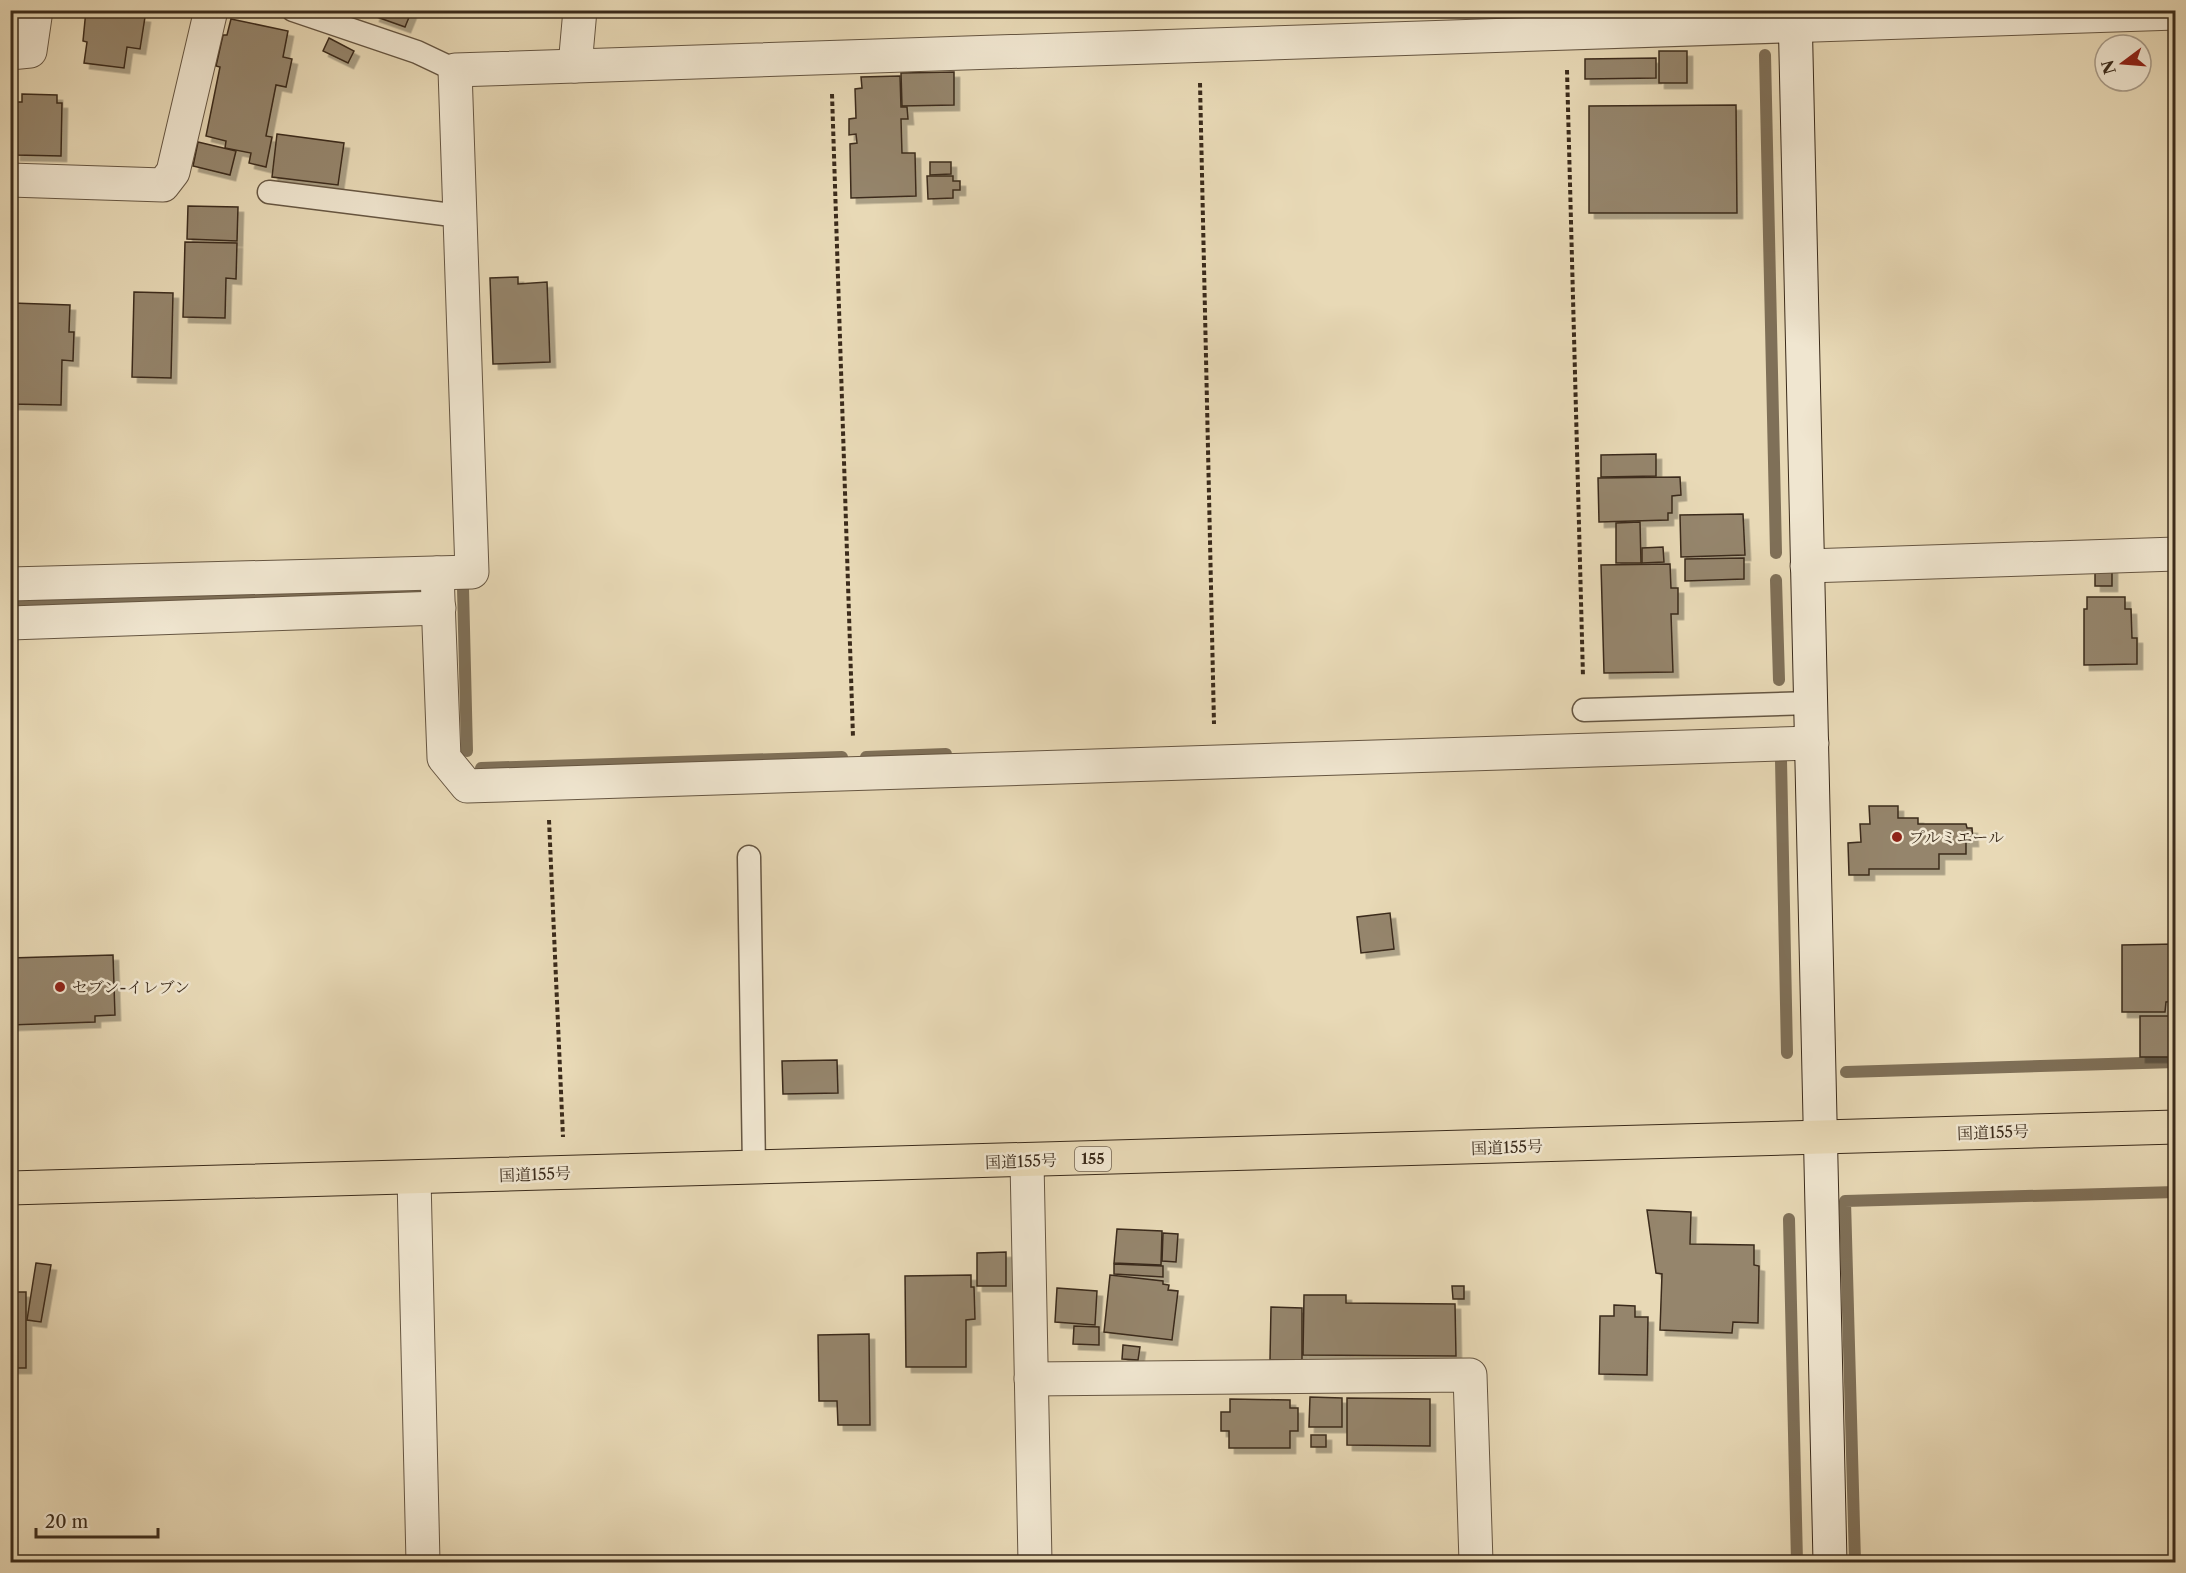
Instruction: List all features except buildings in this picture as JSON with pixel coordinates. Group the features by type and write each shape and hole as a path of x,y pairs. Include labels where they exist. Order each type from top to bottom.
{"highway":[{"name":"国道155号","path":"10,1188 2175,1127"}],"street":[{"path":"10,53 30,51 36,10"},
{"path":"10,180 163,185 173,172 211,10"},
{"path":"575,66 580,10"},
{"path":"10,584 472,572 455,70 1567,33 1795,18 2175,13"},
{"path":"1795,18 1830,1563"},
{"path":"1808,566 2175,554"},
{"path":"437,573 444,758 468,786 1812,743"},
{"path":"10,623 439,608"},
{"path":"1026,1161 1035,1563"},
{"path":"414,1178 423,1563"},
{"path":"1031,1379 1470,1375 1476,1563"}],"lane":[{"path":"293,10 417,52 455,70"},
{"path":"269,192 460,216"},
{"path":"1584,711 1811,703"},
{"path":"749,857 754,1168"}],"path":[{"path":"1567,33 1584,711"},
{"path":"1200,46 1215,762"},
{"path":"831,58 854,774"},
{"path":"547,784 564,1173"}],"waterway":[{"path":"1765,55 1776,553"},
{"path":"1776,580 1779,680"},
{"path":"463,588 467,751"},
{"path":"10,604 415,592"},
{"path":"866,757 946,754"},
{"path":"481,768 842,757"},
{"path":"1781,760 1787,1053"},
{"path":"1846,1072 2176,1062"},
{"path":"1855,1562 1845,1201 2176,1192"},
{"path":"1789,1219 1797,1562"}],"place":[{"name":"プルミエール","path":"1897,837"},
{"name":"セブン-イレブン","path":"60,987"}]}
